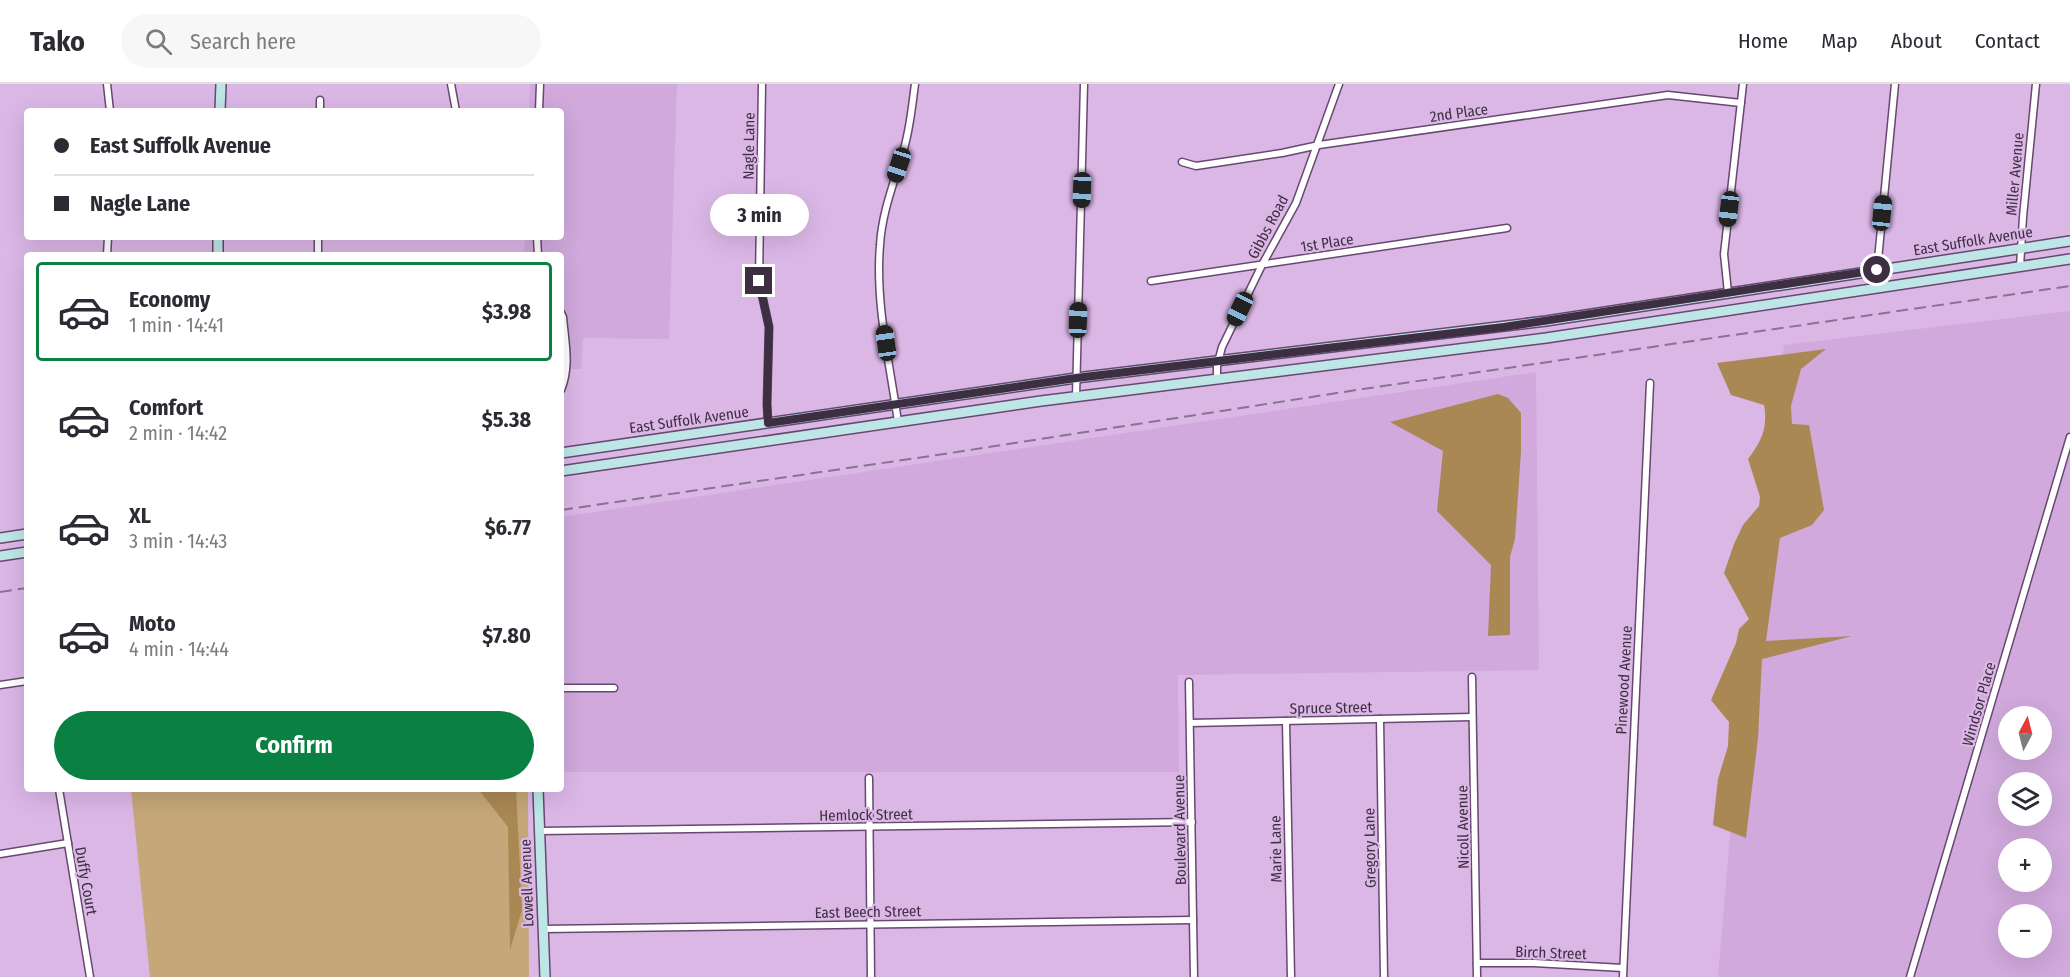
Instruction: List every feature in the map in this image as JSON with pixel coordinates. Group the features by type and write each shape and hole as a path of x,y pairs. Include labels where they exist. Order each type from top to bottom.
{"main road":[{"path":"220,108 221,84"},
{"name":"East Suffolk Avenue","path":"564,453 1076,378 1504,327 2070,241"},
{"path":"564,471 1076,397 1546,338 2070,259"},
{"path":"0,538 24,534"},
{"path":"0,556 24,552"},
{"name":"Lowell Avenue","path":"538,792 545,977"}],"street":[{"path":"107,84 110,108"},
{"path":"451,84 455,108"},
{"path":"539,108 540,84"},
{"name":"Nagle Lane","path":"762,84 759,281 769,327 768,423"},
{"path":"898,422 881,310 880,244 889,195 904,149 915,84"},
{"path":"1076,397 1084,84"},
{"name":"Gibbs Road","path":"1216,379 1218,361 1229,330 1296,203 1319,145 1339,84"},
{"path":"1728,293 1724,254 1743,84"},
{"path":"1878,289 1877,270 1895,84"},
{"name":"Miller Avenue","path":"2020,267 2036,84"},
{"name":"2nd Place","path":"1182,162 1196,166 1319,145 1668,95 1741,103"},
{"path":"320,100 320,108"},
{"name":"1st Place","path":"1151,281 1507,228"},
{"path":"564,329 567,364 564,382"},
{"name":"Pinewood Avenue","path":"1623,977 1650,383"},
{"name":"Windsor Place","path":"1910,977 2070,437"},
{"name":"Nicoll Avenue","path":"1472,677 1477,977"},
{"path":"0,685 24,681"},
{"name":"Boulevard Avenue","path":"1189,682 1194,977"},
{"path":"564,688 614,688"},
{"name":"Spruce Street","path":"1190,723 1473,717"},
{"name":"Gregory Lane","path":"1380,719 1384,977"},
{"name":"Marie Lane","path":"1286,721 1291,977"},
{"path":"869,778 871,977"},
{"name":"Duffy Court","path":"60,792 90,977"},
{"name":"Hemlock Street","path":"540,831 1191,822"},
{"path":"0,854 68,843"},
{"name":"East Beech Street","path":"543,929 1193,920"},
{"name":"Birch Street","path":"1477,963 1534,963 1623,968"}],"shaded area":[{"path":"530,84 677,84 669,339 583,338 581,369 564,369 564,252 524,252 525,240 564,240 564,108 529,108"},
{"path":"2070,311 2070,977 1718,977 1729,847 1784,345"},
{"path":"1826,349 1801,369 1791,406 1792,424 1809,425 1824,510 1812,525 1780,538 1766,641 1852,636 1762,659 1758,738 1746,838 1713,825 1718,779 1728,746 1729,722 1711,700 1736,643 1739,629 1749,619 1724,573 1743,525 1759,506 1760,497 1748,459 1763,434 1765,413 1764,405 1731,395 1717,363"},
{"path":"1536,372 1539,670 1178,675 1179,772 564,772 564,517"},
{"path":"1498,394 1508,398 1521,413 1521,452 1515,539 1510,557 1510,635 1488,636 1491,565 1437,511 1443,451 1390,422"},
{"path":"131,792 528,792 529,977 150,977"},
{"path":"480,792 516,792 522,910 510,950 508,827"}],"railway":[{"path":"564,510 1363,389 2070,286"},
{"path":"0,592 24,588"}],"route":[{"path":"759,281 769,327 768,423 1076,378 1504,327 1877,270"}]}
